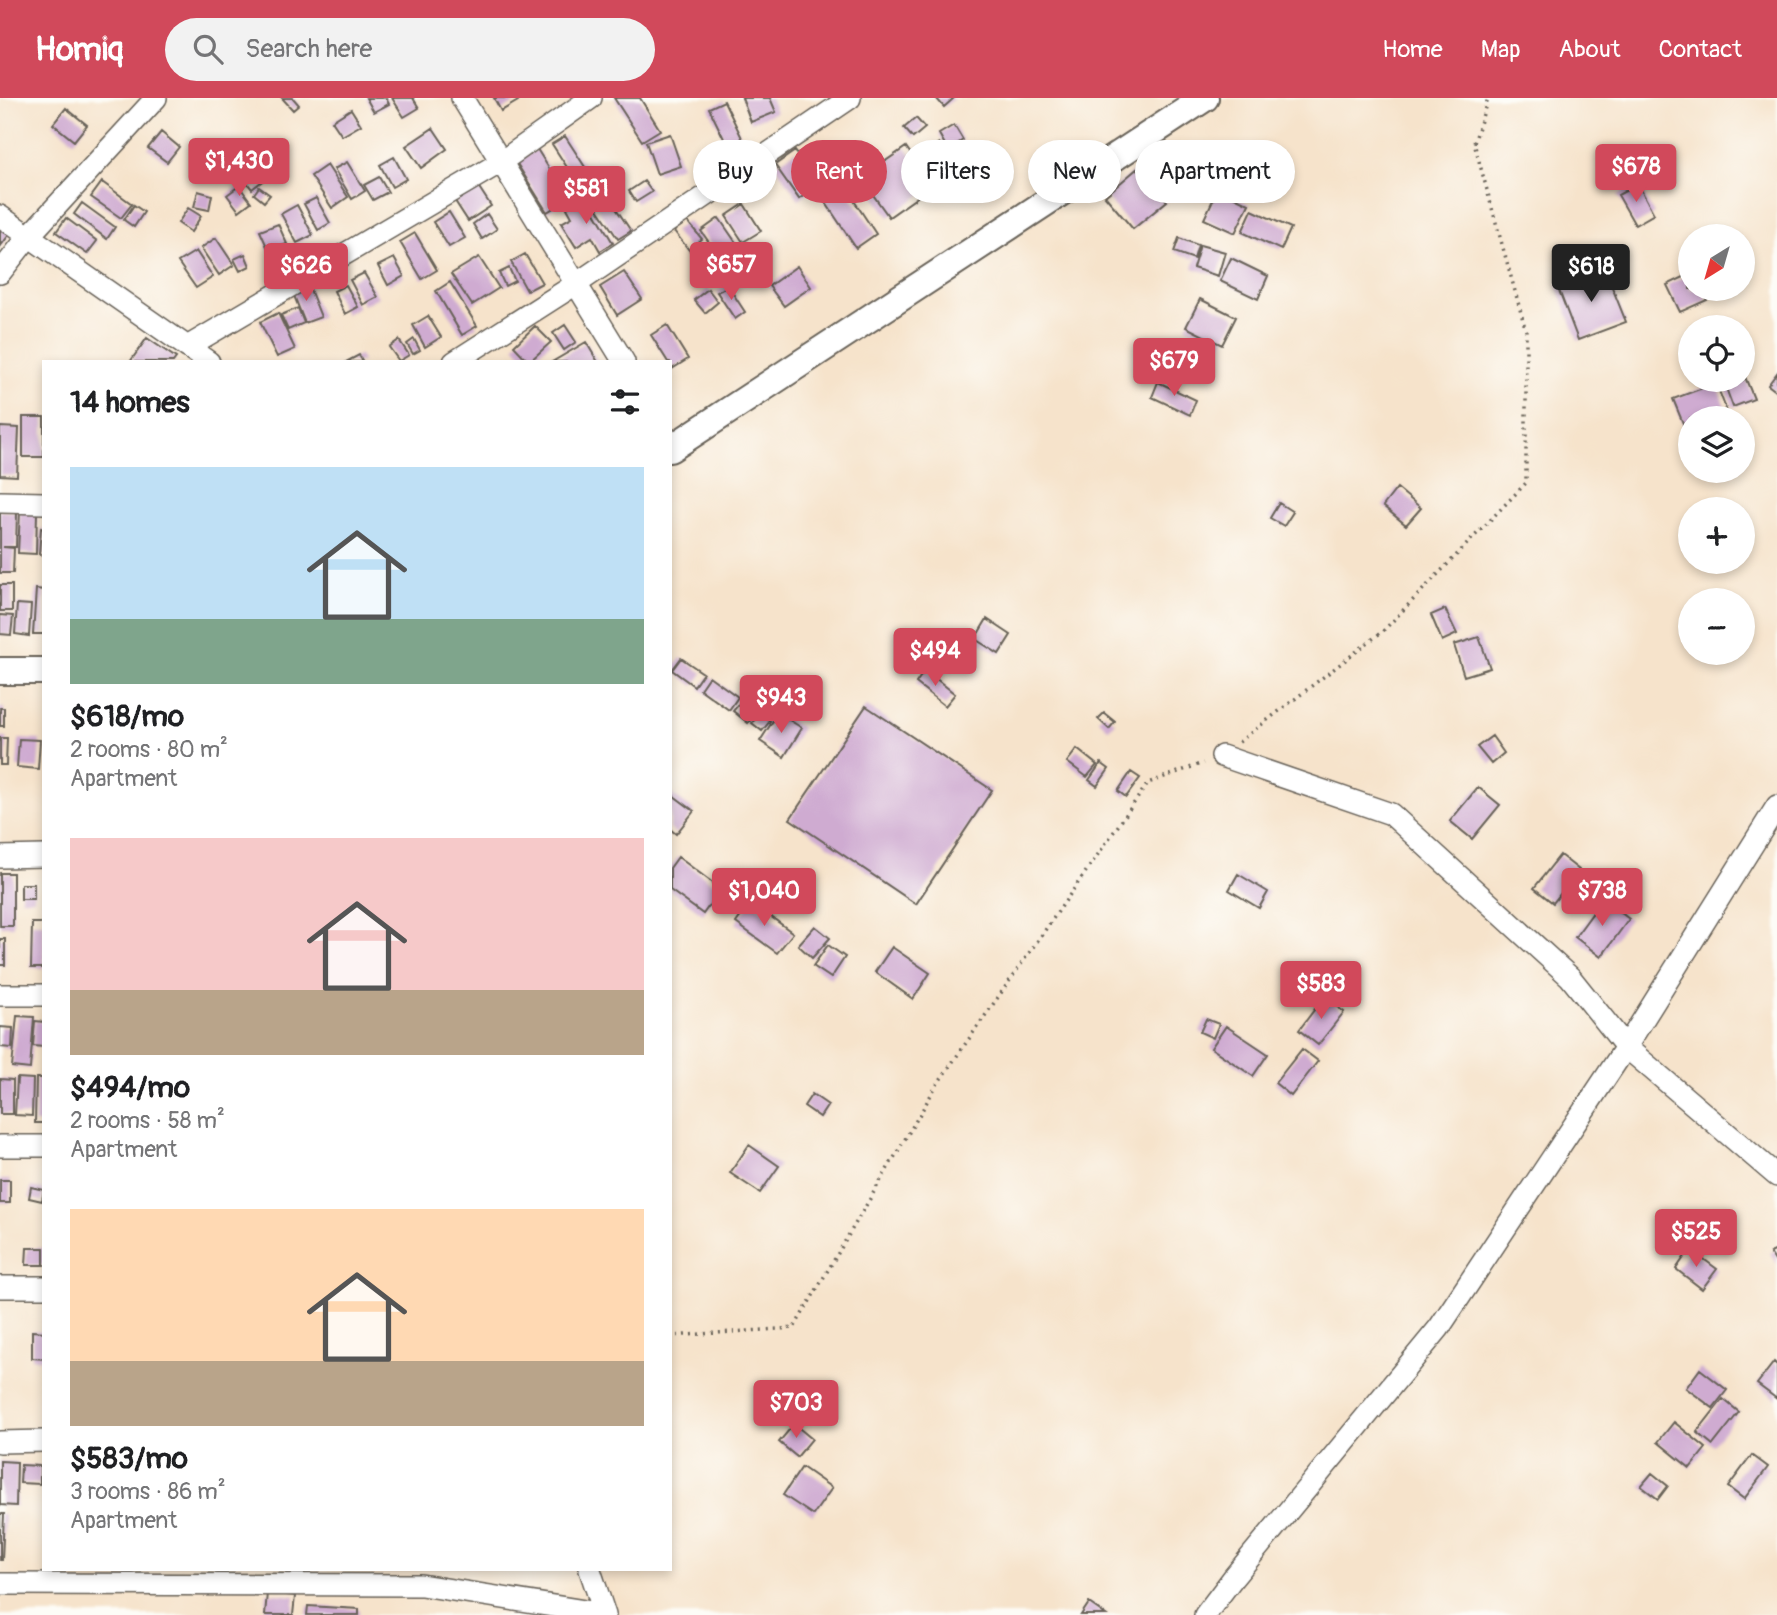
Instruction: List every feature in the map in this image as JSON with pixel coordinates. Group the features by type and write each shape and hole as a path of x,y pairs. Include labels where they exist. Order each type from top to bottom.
{"main road":[{"path":"672,444 1205,98"},
{"path":"0,671 42,671"}],"street":[{"path":"0,273 29,236 156,98"},
{"path":"462,98 623,360"},
{"path":"187,347 501,162 591,98"},
{"path":"457,360 576,284 850,98"},
{"path":"0,216 206,360"},
{"path":"0,502 42,503"},
{"path":"1222,756 1391,814 1570,977 1626,1047 1777,1177"},
{"path":"1205,1615 1440,1328 1626,1047 1777,806"},
{"path":"0,857 42,856"},
{"path":"0,995 42,995"},
{"path":"0,1146 42,1146"},
{"path":"0,1287 42,1287"},
{"path":"0,1442 42,1441"},
{"path":"0,1584 421,1585 604,1614 590,1571"}],"path":[{"path":"672,1336 794,1328 938,1083 1148,783 1222,756 1383,631 1526,483 1526,331 1474,143 1488,98"}],"building":[{"path":"282,98 293,98 299,105 293,110"},
{"path":"366,98 386,98 389,104 374,112"},
{"path":"392,98 413,98 419,108 404,117"},
{"path":"494,98 516,98 518,101 501,111"},
{"path":"614,98 640,98 660,130 642,141"},
{"path":"742,98 770,98 776,112 751,122"},
{"path":"936,98 954,98 944,107"},
{"path":"724,101 743,140 725,140 709,108"},
{"path":"66,108 87,125 74,141 53,124"},
{"path":"351,109 361,125 342,136 332,121"},
{"path":"916,118 925,128 913,138 904,128"},
{"path":"954,125 963,140 942,140 939,134"},
{"path":"433,128 447,149 421,168 406,146"},
{"path":"161,132 179,147 167,162 148,148"},
{"path":"670,134 681,166 657,174 646,142"},
{"path":"565,136 585,167 572,175 552,144"},
{"path":"537,149 568,199 547,212 516,162"},
{"path":"901,150 901,203 909,203 889,217 879,203 887,203 887,160"},
{"path":"791,154 791,188 777,168 777,164"},
{"path":"250,157 266,178 252,189 235,168"},
{"path":"394,157 406,179 392,187 380,165"},
{"path":"347,162 365,191 352,199 334,169"},
{"path":"327,165 348,197 332,208 311,176"},
{"path":"1135,170 1135,203 1165,203 1133,229 1111,203 1121,203 1121,182"},
{"path":"379,177 388,192 373,200 364,185"},
{"path":"644,181 652,192 636,202 629,191"},
{"path":"102,182 132,204 121,218 91,197"},
{"path":"1638,184 1654,214 1635,225 1618,195"},
{"path":"239,186 251,202 239,211 227,195"},
{"path":"478,186 491,206 468,221 455,201"},
{"path":"601,186 631,231 618,239 588,194"},
{"path":"259,187 270,195 264,202 254,194"},
{"path":"198,191 212,195 209,210 194,207"},
{"path":"586,197 613,243 600,251 592,237 576,247 561,223 572,217 567,208"},
{"path":"316,198 330,223 318,230 304,204"},
{"path":"82,203 115,227 107,239 74,214"},
{"path":"826,203 856,203 876,234 856,248"},
{"path":"1211,203 1249,204 1235,233 1204,219"},
{"path":"744,204 761,231 743,242 726,216"},
{"path":"134,205 144,212 134,227 124,220"},
{"path":"297,205 313,235 297,243 281,214"},
{"path":"188,208 201,216 191,232 178,223"},
{"path":"1252,210 1291,228 1281,250 1242,232"},
{"path":"449,212 465,238 449,247 433,222"},
{"path":"487,214 497,229 482,239 473,224"},
{"path":"0,218 14,228 0,247"},
{"path":"66,218 97,241 87,254 56,232"},
{"path":"719,218 739,247 721,259 701,231"},
{"path":"687,221 702,239 689,250 674,231"},
{"path":"278,224 287,244 269,251 260,231"},
{"path":"415,233 437,270 422,279 400,242"},
{"path":"216,238 234,265 219,275 201,248"},
{"path":"1179,238 1198,245 1194,259 1174,252"},
{"path":"1200,245 1225,252 1218,276 1193,268"},
{"path":"196,251 213,277 196,288 178,262"},
{"path":"245,254 250,266 240,271 234,259"},
{"path":"525,254 542,283 527,291 511,262"},
{"path":"479,257 499,288 472,305 451,274"},
{"path":"394,258 404,276 388,285 378,266"},
{"path":"1231,258 1268,276 1258,299 1220,281"},
{"path":"797,266 811,287 784,306 769,286"},
{"path":"1604,267 1626,322 1578,340 1557,285"},
{"path":"509,268 515,281 505,286 499,273"},
{"path":"624,272 642,299 617,315 600,287"},
{"path":"364,273 378,297 363,305 350,280"},
{"path":"1678,280 1678,301 1705,301 1680,312 1667,285"},
{"path":"307,282 321,317 305,323 291,288"},
{"path":"450,282 477,326 462,335 436,291"},
{"path":"346,285 358,307 345,314 334,291"},
{"path":"728,286 745,312 735,319 717,292"},
{"path":"708,289 718,302 705,313 694,300"},
{"path":"1200,299 1236,317 1222,345 1186,327"},
{"path":"298,308 304,323 288,330 281,315"},
{"path":"278,313 295,349 277,357 260,322"},
{"path":"428,316 441,337 425,347 413,325"},
{"path":"565,325 576,342 564,350 553,333"},
{"path":"667,325 688,359 672,369 672,360 667,360 651,335"},
{"path":"535,326 551,342 531,360 527,360 514,346"},
{"path":"147,338 176,358 174,360 131,360"},
{"path":"414,339 420,350 413,354 407,344"},
{"path":"399,340 409,355 398,360 389,347"},
{"path":"586,342 597,360 555,360"},
{"path":"1777,373 1777,392 1768,385"},
{"path":"1158,382 1196,400 1190,415 1152,397"},
{"path":"1692,392 1719,392 1725,406 1678,406 1678,411 1673,399"},
{"path":"1727,392 1751,392 1754,399 1733,406"},
{"path":"23,417 42,417 42,457 23,457"},
{"path":"0,427 19,428 17,476 0,475"},
{"path":"1397,488 1421,508 1406,525 1383,506"},
{"path":"1279,503 1293,512 1284,526 1270,518"},
{"path":"0,511 17,512 16,547 3,547 14,548 13,573 0,573"},
{"path":"20,511 37,512 36,554 18,553"},
{"path":"41,528 42,555 39,554"},
{"path":"0,585 12,585 12,611 0,611"},
{"path":"36,589 42,590 42,634 33,634"},
{"path":"17,604 31,605 29,636 15,634"},
{"path":"1445,609 1457,634 1442,641 1431,615"},
{"path":"0,615 13,616 11,635 0,634"},
{"path":"987,619 1011,635 999,654 975,639"},
{"path":"1479,637 1490,668 1464,676 1454,645"},
{"path":"681,658 703,673 694,686 672,670"},
{"path":"925,670 955,694 945,706 916,683"},
{"path":"709,676 738,697 729,710 700,689"},
{"path":"742,700 757,712 748,723 733,711"},
{"path":"866,706 992,790 916,904 790,819"},
{"path":"0,708 4,708 4,726 0,726"},
{"path":"760,713 770,721 762,731 752,723"},
{"path":"778,713 802,728 784,757 760,741"},
{"path":"1104,713 1115,722 1109,729 1098,719"},
{"path":"1492,736 1504,753 1491,764 1477,747"},
{"path":"0,738 7,738 6,765 0,765"},
{"path":"19,739 40,740 38,769 17,767"},
{"path":"1077,749 1097,765 1087,777 1067,762"},
{"path":"1101,763 1109,769 1097,786 1089,780"},
{"path":"1131,772 1140,778 1126,797 1118,791"},
{"path":"1478,787 1500,805 1472,839 1450,821"},
{"path":"672,794 694,811 676,834 672,831"},
{"path":"1560,855 1579,870 1553,903 1534,888"},
{"path":"678,857 721,889 703,914 672,891 672,865"},
{"path":"0,873 13,873 13,926 0,926"},
{"path":"1238,874 1268,892 1259,908 1229,890"},
{"path":"21,884 34,884 34,899 21,899"},
{"path":"1603,899 1629,919 1601,957 1575,937"},
{"path":"751,902 793,933 777,953 736,923"},
{"path":"32,923 42,923 42,968 31,968"},
{"path":"815,926 830,938 812,958 798,945"},
{"path":"0,939 5,939 5,965 0,965"},
{"path":"828,945 845,957 831,978 813,966"},
{"path":"892,947 930,973 913,999 875,972"},
{"path":"1324,997 1344,1012 1318,1045 1299,1030"},
{"path":"17,1016 34,1017 30,1069 12,1067"},
{"path":"1206,1019 1219,1024 1213,1038 1200,1032"},
{"path":"35,1021 42,1022 42,1047 33,1046"},
{"path":"1226,1026 1268,1054 1253,1076 1211,1048"},
{"path":"0,1027 13,1028 12,1048 0,1047"},
{"path":"1302,1049 1318,1061 1291,1096 1275,1083"},
{"path":"17,1078 33,1079 32,1116 15,1115"},
{"path":"36,1078 42,1078 42,1123 35,1123"},
{"path":"0,1079 13,1080 13,1114 0,1114"},
{"path":"812,1094 828,1105 820,1117 804,1106"},
{"path":"749,1145 779,1166 760,1193 730,1173"},
{"path":"0,1180 10,1180 10,1203 0,1203"},
{"path":"31,1187 42,1190 42,1201 29,1198"},
{"path":"27,1248 42,1248 42,1265 26,1265"},
{"path":"1690,1249 1717,1269 1702,1289 1676,1269"},
{"path":"1777,1250 1777,1264 1770,1253"},
{"path":"32,1331 42,1332 42,1359 32,1358"},
{"path":"1774,1362 1777,1365 1777,1399 1757,1384"},
{"path":"1700,1369 1727,1390 1713,1408 1686,1388"},
{"path":"1723,1399 1739,1412 1713,1445 1697,1432"},
{"path":"1674,1422 1706,1448 1690,1468 1658,1442"},
{"path":"794,1424 812,1439 797,1457 779,1442"},
{"path":"1752,1455 1768,1467 1744,1499 1728,1487"},
{"path":"0,1461 17,1462 16,1506 0,1505"},
{"path":"21,1465 40,1466 40,1484 20,1483"},
{"path":"802,1467 832,1488 813,1515 783,1495"},
{"path":"1652,1473 1668,1486 1658,1499 1641,1486"},
{"path":"0,1514 4,1514 2,1560 0,1560"},
{"path":"267,1593 295,1596 293,1615 265,1615"},
{"path":"1089,1603 1106,1615 1081,1615"},
{"path":"308,1606 359,1609 359,1615 307,1615"}]}
